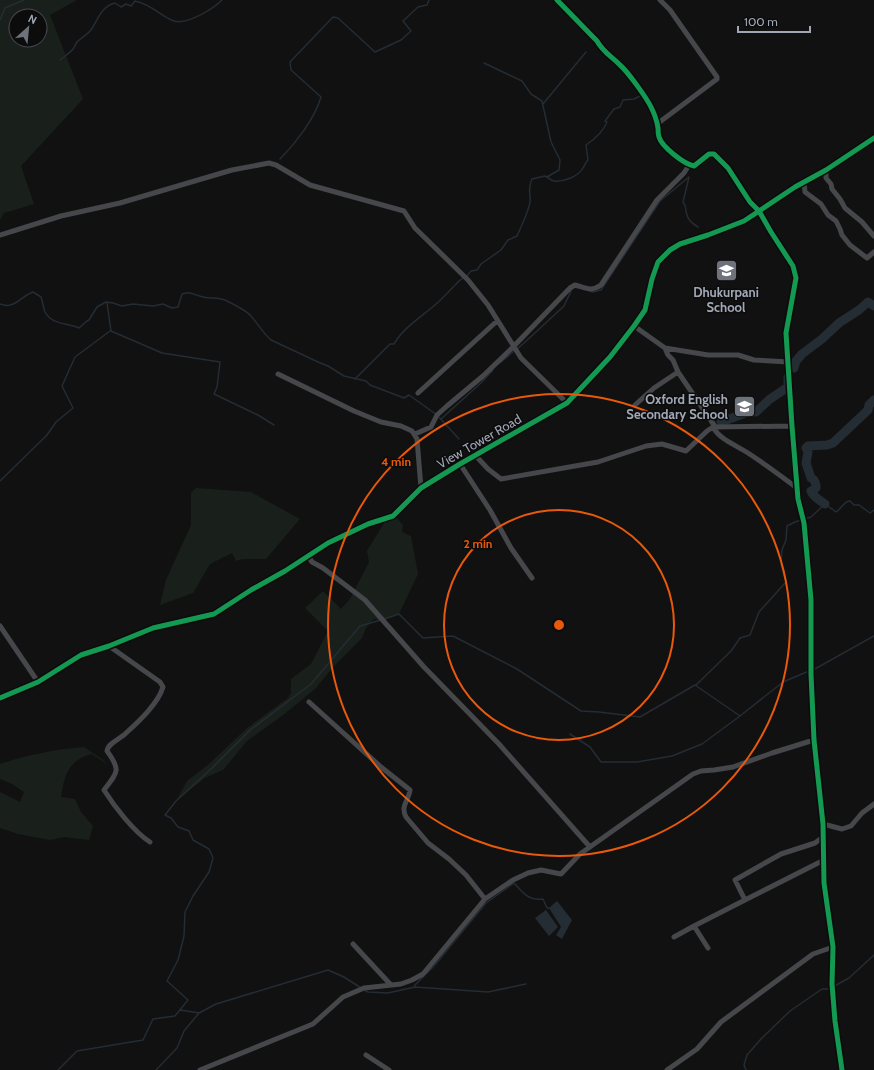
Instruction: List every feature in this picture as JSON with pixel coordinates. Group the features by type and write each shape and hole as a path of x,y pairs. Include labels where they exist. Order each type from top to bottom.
{"street":[{"path":"557,0 597,40 601,49 621,65 651,107 657,124 658,136 661,142 681,161 689,165 694,166 709,154 714,154 728,168 750,202 759,211 770,232 793,266 796,278 786,333 798,499 804,520 811,600 811,674 814,740 823,824 824,883 833,947 832,984 842,1070"},
{"path":"657,124 717,79 717,76 670,10 660,0"},
{"name":"View Tower Road","path":"0,698 38,682 81,655 109,646 153,628 214,614 236,598 285,571 328,543 368,524 392,516 421,488 567,403 610,357 634,326 644,310 652,278 658,262 670,250 680,244 744,221 874,138"},
{"path":"0,235 61,216 127,201 232,170 269,163 310,185 404,211 415,228 468,280 488,305 521,358 567,403"},
{"path":"415,434 430,427 438,415 447,406 483,376 570,288 575,285 591,290 596,289 601,285 657,200 684,173 689,165"},
{"path":"826,170 826,178 845,208 862,222 874,236"},
{"path":"804,182 805,192 821,204 828,215 836,222 842,235 850,245 867,258 874,252"},
{"path":"418,393 497,321"},
{"path":"634,326 665,348 708,355 738,355 754,360 789,362"},
{"path":"665,348 668,355 673,360 678,372 714,425 713,427 717,433 747,452 797,488"},
{"path":"635,405 654,388 678,372"},
{"path":"278,374 354,411 380,422 401,426 412,431 415,434 421,488"},
{"path":"476,456 500,479 598,462 646,446 662,444 686,452 713,427 792,426"},
{"path":"460,464 490,510 511,548 532,578"},
{"path":"308,556 312,562 366,600 438,682 499,744 590,847"},
{"path":"0,626 38,682"},
{"path":"109,646 160,682 163,687 161,694 154,704 125,734 110,744 107,751 116,764 116,769 113,778 104,790 124,818 150,842"},
{"path":"309,702 381,767 410,790 410,794 403,808 403,812 406,817 428,843 449,859 466,875 485,899"},
{"path":"200,1070 313,1024 343,997 364,988 401,984 423,974 485,899 513,880 528,872 541,870 561,874 580,854 693,774 701,770 714,770 733,767 814,740"},
{"path":"823,824 842,828 851,826 874,804"},
{"path":"745,900 735,880 781,854 815,843 823,837"},
{"path":"674,938 694,926 824,860"},
{"path":"694,926 708,948"},
{"path":"353,944 390,985"},
{"path":"667,1070 698,1049 721,1022 813,954 833,947"},
{"path":"366,1055 390,1070"}],"shaded area":[{"path":"0,0 77,0 50,15 83,99 21,166 34,204 4,213 0,220"},
{"path":"196,488 251,492 300,519 266,559 243,559 236,561 232,553 210,564 193,593 160,605 166,580 191,525 191,493"},
{"path":"391,512 403,525 402,532 411,536 418,574 399,614 383,621 374,619 366,628 362,638 334,666 315,689 282,716 247,741 223,770 205,778 176,801 187,781 209,764 246,729 288,698 291,693 291,679 311,664 328,631 305,608 323,591 341,609 350,599 369,562 367,551"},
{"path":"84,747 108,765 92,754 84,756 78,760 73,764 66,775 61,797 75,799 81,812 93,826 89,840 64,837 50,840 18,834 0,828 0,792 20,802 24,792 12,784 0,779 0,764 42,753"},
{"path":"557,901 572,920 562,939 556,935 561,927 549,908"},
{"path":"546,910 558,927 549,936 535,918"}],"waterway":[{"path":"0,20 5,8 24,0"},
{"path":"60,60 74,48 77,42 90,32 104,10 115,3 121,7 126,4 131,6 135,1 147,5 169,19 179,22 186,21 200,15 213,8 222,0"},
{"path":"280,159 310,122 321,97 291,70 290,62 333,17 338,18 375,52 401,40 411,31 403,21 418,7 427,5 429,0"},
{"path":"543,104 586,52"},
{"path":"484,63 522,81 531,94 542,101 551,142 560,160 559,170 547,177"},
{"path":"467,276 471,271 477,270 481,264 501,250 508,240 517,236 525,219 529,205 529,188 532,179 545,176 553,181 558,181 566,180 578,174 588,160 586,145 596,138 601,132 607,122 605,121 614,109 620,107 623,100 634,99 640,96"},
{"path":"590,291 593,292 601,290 660,201 689,177 683,202 688,219 698,227"},
{"path":"355,379 390,344 394,344 407,328 435,305 463,278"},
{"path":"517,349 564,306 572,289"},
{"path":"0,304 13,304 33,292 41,297 45,312 52,320 79,328 89,320 97,307 106,302 122,306 133,304 153,306 163,304 172,308 178,307 182,294 187,293 206,298 224,300 249,314 271,340 328,366 344,376 366,381 370,385 404,398 409,395 437,415 459,439"},
{"path":"794,368 796,361 802,354 822,339 839,323 859,310 868,302 874,306"},
{"path":"107,303 111,331 162,353 220,362 217,387 214,394 258,415 274,425"},
{"path":"0,481 47,435 56,422 73,408 62,386 75,357 110,331"},
{"path":"500,363 514,351"},
{"path":"441,419 493,370"},
{"path":"721,422 751,411 756,412 770,399 788,387 788,377"},
{"path":"825,504 815,497 811,491 816,488 816,485 814,480 811,478 806,463 808,452 806,448 808,446 827,445 833,443 868,410 869,405 874,400"},
{"path":"696,685 731,651 740,638 750,635 759,612 786,582 781,564 787,526 811,517 825,504 836,512 846,502 850,501 854,505 859,505 870,513 874,510"},
{"path":"384,619 399,614 423,638 453,636 517,669 581,711 640,717 695,685 740,716 783,682 809,671"},
{"path":"58,1070 77,1051 143,1040 153,1019 175,1016 188,1000 167,981 178,960 184,936 185,912 193,896 209,872 213,858 209,849 193,840 189,831 178,827 171,818 165,815 176,801 250,730 311,684 360,626 381,620"},
{"path":"813,670 874,636"},
{"path":"570,734 590,747 601,762 637,762 672,756 702,744 740,716"},
{"path":"426,974 486,903 514,883 523,893 530,897 534,899 543,899 547,908 549,908"},
{"path":"746,1070 744,1065 747,1055 790,1011 822,989 829,989 849,978 874,955"},
{"path":"180,1010 199,1013 216,1004 328,970 344,977 361,988"},
{"path":"415,987 415,985 424,976"},
{"path":"364,990 368,992 388,993 415,987 488,992 526,984"},
{"path":"156,1070 177,1048 184,1031 199,1013"}],"cycle path":[{"path":"557,0 597,41 599,45 623,68 637,85 654,114 659,137 669,150 685,162 694,166 709,154 714,154 728,168 750,202 759,211 793,266 796,278 786,333 798,499 804,523 811,600 811,674 814,740 823,824 824,883 833,947 832,984 835,1021 842,1070"},
{"path":"0,698 38,682 81,655 109,646 153,628 214,614 328,543 368,524 393,516 421,488 567,403 610,357 645,310 652,279 658,262 670,250 680,244 744,221 795,187 826,170 874,138"}],"place":[{"name":"Dhukurpani School","path":"726,270"},
{"name":"Oxford English Secondary School","path":"744,406"}]}
